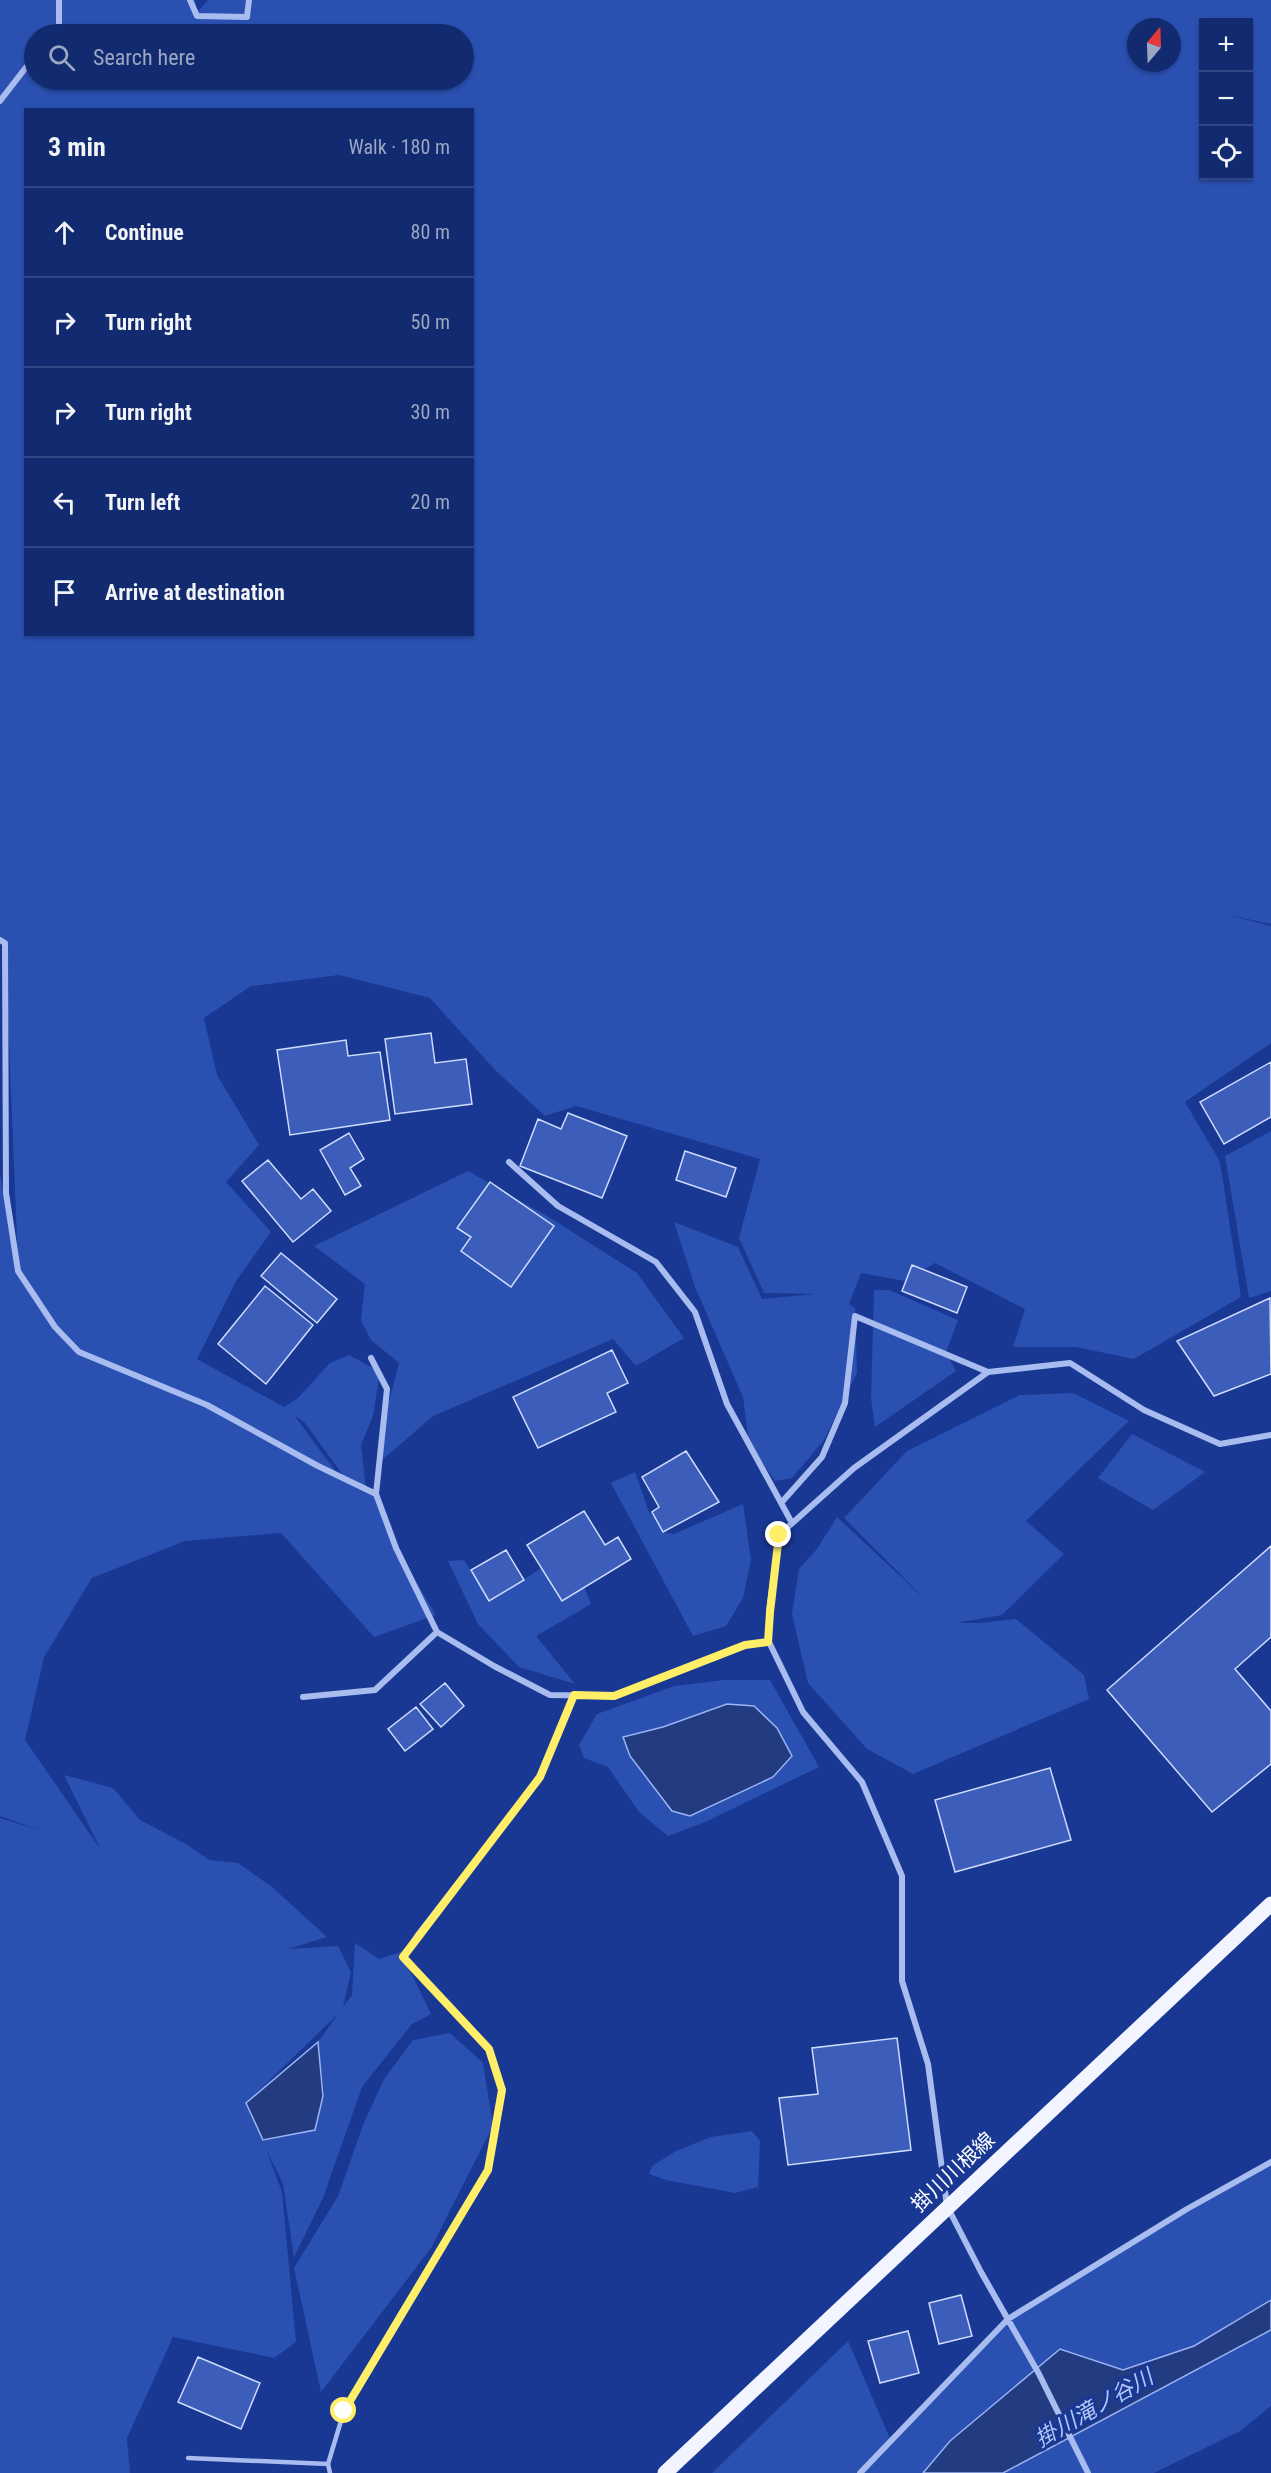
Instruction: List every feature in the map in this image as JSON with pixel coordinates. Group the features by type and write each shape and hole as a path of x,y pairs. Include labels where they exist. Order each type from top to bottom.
{"main road":[{"name":"掛川川根線","path":"665,2473 1271,1904"}],"street":[{"path":"59,0 59,24"},
{"path":"190,0 197,16 247,16 249,0"},
{"path":"0,101 24,70"},
{"path":"0,940 5,944 6,1193 18,1271 55,1327 79,1352 207,1405 318,1466 376,1494"},
{"path":"509,1162 558,1206 656,1262 694,1312 727,1404 792,1523"},
{"path":"782,1503 822,1457 845,1403 855,1316 988,1372 1070,1363 1144,1410 1220,1444 1271,1435"},
{"path":"371,1358 387,1389 376,1494 396,1548 437,1632 494,1666 550,1695 614,1696 745,1645 768,1642"},
{"path":"988,1372 854,1468 779,1535 768,1642 803,1712 862,1782 902,1876 902,1981 928,2064 947,2206 981,2272 1039,2374 1088,2473"},
{"path":"303,1697 375,1690 437,1632"},
{"path":"860,2473 1008,2319 1187,2209 1271,2162"}],"lane":[{"path":"330,2473 328,2464 344,2411 488,2170 502,2090 489,2049 403,1957 540,1777 574,1695"},
{"path":"188,2458 328,2464"}],"shaded area":[{"path":"0,0 195,0 197,13 208,0 1271,0 1271,924 1228,915 1271,926 1271,1043 1185,1102 1220,1162 1241,1297 1134,1359 1076,1347 1013,1347 1025,1309 935,1263 905,1281 861,1273 849,1304 855,1308 857,1373 824,1440 792,1478 775,1481 749,1443 743,1397 695,1287 674,1222 738,1247 762,1299 815,1294 764,1293 739,1238 760,1159 576,1106 545,1116 495,1070 430,998 339,975 251,986 204,1018 217,1075 259,1145 226,1182 271,1232 236,1281 197,1359 284,1407 298,1398 330,1363 349,1355 380,1372 373,1416 361,1445 366,1489 376,1494 396,1548 436,1615 374,1637 281,1533 185,1541 92,1578 44,1657 25,1740 101,1850 64,1775 113,1788 140,1820 186,1844 209,1860 238,1863 272,1887 327,1937 288,1949 338,1946 351,1972 343,2007 352,1995 355,1943 379,1959 401,1952 431,2014 412,2024 362,2087 323,2198 294,2257 283,2184 266,2149 282,2192 296,2342 274,2358 173,2337 127,2438 130,2473 0,2473 0,1818 42,1831 0,1816 0,1174 18,1265 5,944 0,940","holes":["294,1415 305,1423 343,1475 339,1476","338,2014 318,2042 324,2092 315,2129 263,2140 246,2103"]},
{"path":"1271,1131 1271,1291 1249,1298 1225,1156"},
{"path":"468,1171 552,1219 637,1273 684,1338 636,1366 613,1339 433,1416 382,1460 380,1435 399,1363 371,1340 361,1320 365,1284 314,1246"},
{"path":"874,1290 889,1290 958,1320 946,1352 956,1371 875,1427 871,1398"},
{"path":"1073,1393 1129,1421 1026,1521 1064,1554 1002,1615 956,1623 1016,1619 1084,1675 1089,1699 913,1774 867,1749 808,1683 792,1614 799,1569 817,1549 837,1517 928,1602 844,1518 907,1451 1020,1395"},
{"path":"1132,1434 1205,1472 1153,1510 1098,1478"},
{"path":"635,1472 649,1512 657,1520 663,1532 674,1534 743,1504 751,1560 743,1598 726,1626 693,1636 611,1483"},
{"path":"464,1560 489,1601 542,1568 584,1587 591,1604 536,1636 575,1684 519,1667 478,1624 448,1561"},
{"path":"724,1680 770,1680 819,1767 703,1823 668,1836 639,1812 608,1767 584,1758 579,1745 597,1714 674,1686"},
{"path":"450,2033 483,2063 493,2126 431,2248 321,2392 294,2268 338,2196 363,2125 384,2079 413,2040"},
{"path":"752,2131 760,2141 758,2187 735,2193 666,2180 649,2174 652,2166 676,2151 711,2137"},
{"path":"1271,2162 1271,2406 1240,2431 1154,2473 861,2473 884,2450 856,2473 712,2473 848,2341 892,2443 1008,2319"}],"water":[{"path":"727,1704 754,1706 777,1728 792,1756 773,1777 690,1816 672,1811 630,1756 623,1737 663,1727"},
{"path":"318,2042 323,2096 315,2130 263,2140 246,2103"},
{"name":"掛川滝ノ谷川","path":"1271,2300 1271,2330 1003,2473 923,2473 950,2441 1060,2349 1123,2370 1194,2346"}],"building":[{"path":"431,1033 435,1063 466,1059 472,1104 395,1114 385,1039"},
{"path":"346,1040 348,1056 380,1052 390,1120 290,1135 277,1050"},
{"path":"1271,1062 1271,1117 1224,1144 1200,1102"},
{"path":"568,1113 627,1136 602,1198 520,1166 538,1119 561,1129"},
{"path":"349,1133 364,1159 350,1168 361,1186 345,1195 320,1150"},
{"path":"685,1151 736,1168 726,1197 676,1180"},
{"path":"268,1160 301,1199 313,1189 331,1211 293,1242 242,1181"},
{"path":"490,1182 554,1226 511,1287 461,1251 471,1237 457,1228"},
{"path":"281,1253 337,1299 317,1323 261,1276"},
{"path":"912,1265 967,1287 957,1313 902,1291"},
{"path":"265,1286 313,1325 266,1384 218,1344"},
{"path":"1270,1298 1271,1374 1214,1396 1177,1341"},
{"path":"612,1350 628,1383 607,1393 616,1412 538,1448 513,1397"},
{"path":"686,1451 719,1502 663,1532 652,1512 659,1507 642,1477"},
{"path":"584,1511 605,1545 618,1537 631,1559 562,1601 527,1545"},
{"path":"1271,1546 1271,1637 1235,1669 1271,1711 1271,1764 1212,1812 1107,1690"},
{"path":"506,1550 524,1580 489,1601 471,1570"},
{"path":"445,1683 464,1706 441,1727 420,1704"},
{"path":"416,1707 433,1729 405,1751 388,1729"},
{"path":"1050,1768 1071,1840 955,1872 935,1800"},
{"path":"897,2038 911,2150 788,2165 779,2098 818,2094 812,2048"},
{"path":"961,2295 972,2336 939,2344 929,2303"},
{"path":"908,2331 919,2373 880,2383 868,2341"},
{"path":"198,2357 260,2383 241,2429 178,2402"}],"route":[{"path":"344,2411 488,2170 502,2090 489,2049 403,1957 417,1935 540,1777 574,1695 614,1696 745,1645 768,1642 779,1535"}]}
